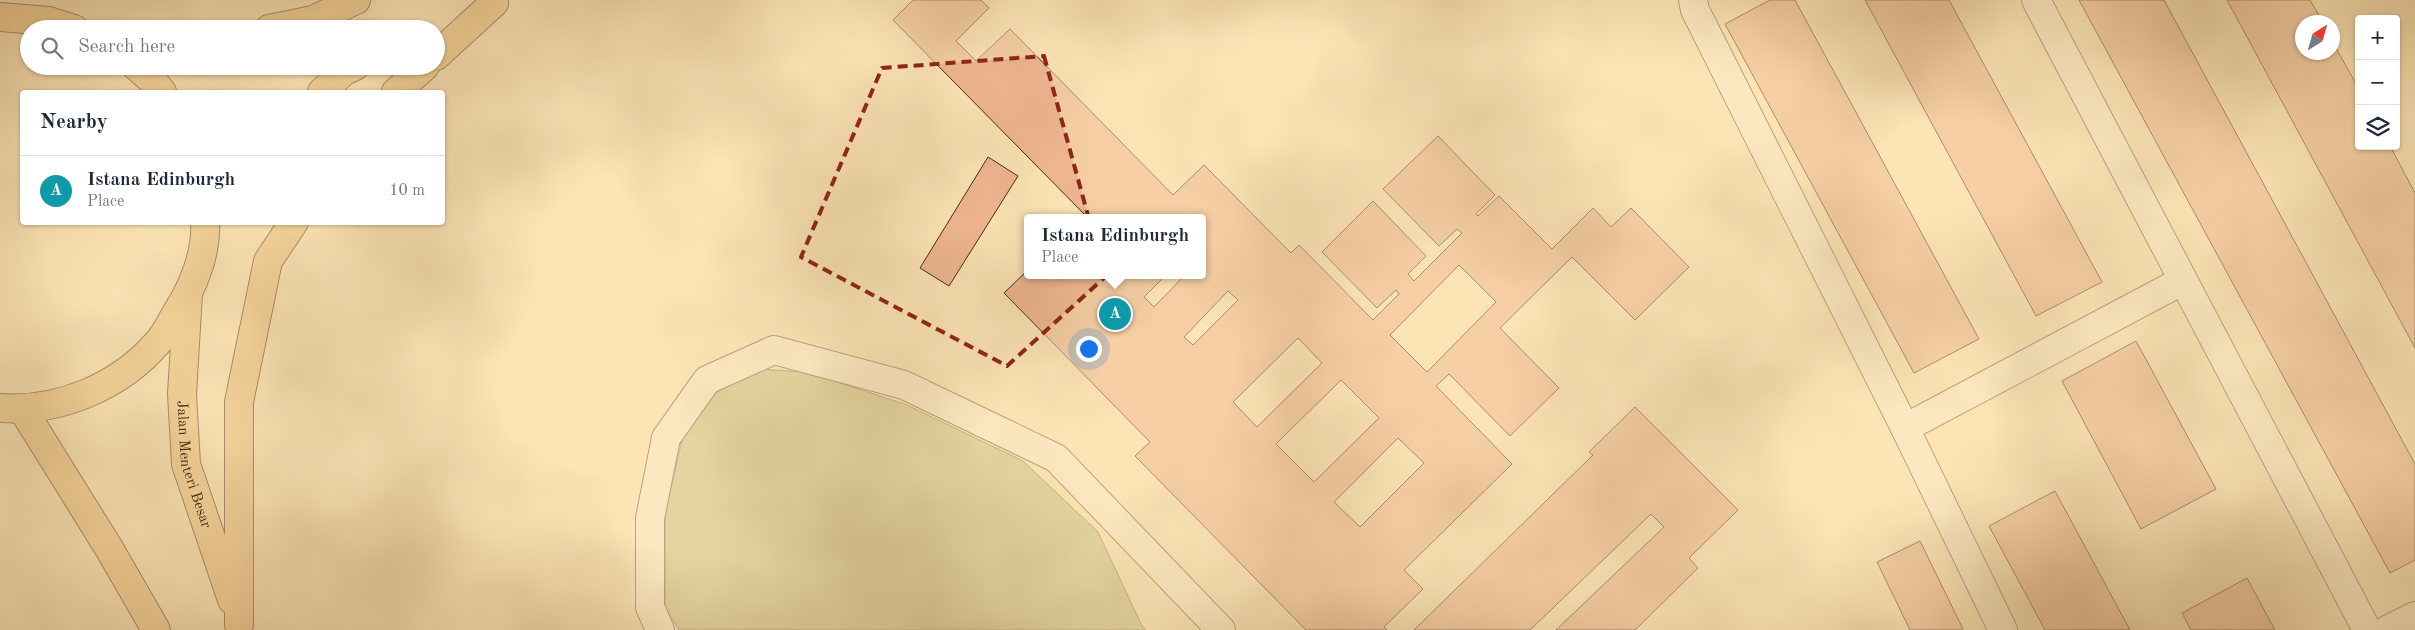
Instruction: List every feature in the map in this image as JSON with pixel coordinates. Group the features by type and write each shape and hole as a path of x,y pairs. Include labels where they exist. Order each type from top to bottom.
{"main road":[{"path":"26,0 54,20"},
{"path":"313,20 356,0"},
{"path":"445,25 497,1"},
{"path":"445,48 497,1"},
{"path":"0,17 23,20"},
{"path":"146,75 160,90"},
{"path":"324,90 340,75"},
{"path":"398,90 415,75"},
{"path":"156,630 110,550 12,409 73,400 118,378 159,341 188,294 200,261 206,225"},
{"path":"241,627 239,402 268,261 292,225"},
{"name":"Jalan Menteri Besar","path":"188,294 182,394 186,464 241,627"}],"street":[{"path":"1693,0 1695,10 1905,428 2003,630"},
{"path":"2036,0 2367,630"},
{"path":"1905,428 2182,281"},
{"path":"660,630 650,607 650,518 666,438 707,380 774,350 904,385 1056,458 1221,630"},
{"path":"2387,630 2415,616"}],"highlighted area":[{"path":"1044,56 1105,277 1007,366 801,257 882,68"}],"shaded area":[{"path":"759,369 807,372 907,405 1023,461 1098,532 1142,626 1146,630 679,630 665,607 665,514 682,440 712,395"}],"building":[{"path":"913,0 981,0 989,8 956,41 976,61 1010,29 1173,195 1204,165 1291,253 1299,245 1373,320 1399,294 1396,290 1377,308 1322,252 1373,201 1426,256 1408,274 1414,281 1462,233 1457,229 1439,246 1383,189 1438,136 1495,195 1476,214 1478,216 1499,196 1552,249 1593,208 1611,227 1631,208 1689,267 1635,320 1572,257 1500,328 1559,388 1510,436 1449,374 1436,386 1512,464 1404,570 1423,589 1384,627 1387,630 1306,630 1135,456 1150,442 1004,293 1024,274 1024,279 1162,279 1144,297 1154,307 1181,279 1206,279 1206,214 1084,214 893,20","holes":["1459,265 1496,302 1427,372 1390,335","1228,291 1238,300 1193,345 1184,337","1298,338 1322,363 1257,427 1233,402","1341,380 1379,418 1314,482 1276,444","1398,438 1424,463 1360,527 1334,502"]},
{"path":"1770,0 1795,0 1979,339 1914,373 1725,24"},
{"path":"1865,0 1949,0 2102,282 2036,316"},
{"path":"2079,0 2164,0 2415,464 2415,560 2390,573"},
{"path":"2227,0 2310,0 2319,15 2295,15 2295,60 2340,60 2340,55 2355,82 2355,150 2392,150 2415,193 2415,348"},
{"path":"988,157 1018,176 949,286 920,268"},
{"path":"2136,341 2216,489 2141,529 2062,381"},
{"path":"1635,407 1738,510 1689,558 1698,568 1635,630 1556,630 1664,527 1651,514 1530,630 1414,630 1593,455 1589,452"},
{"path":"2055,491 2130,630 2045,630 1989,526"},
{"path":"1920,541 1963,629 1910,630 1877,562"},
{"path":"2247,578 2275,630 2191,630 2182,613"}],"place":[{"name":"Istana Edinburgh","path":"1115,314"}]}
